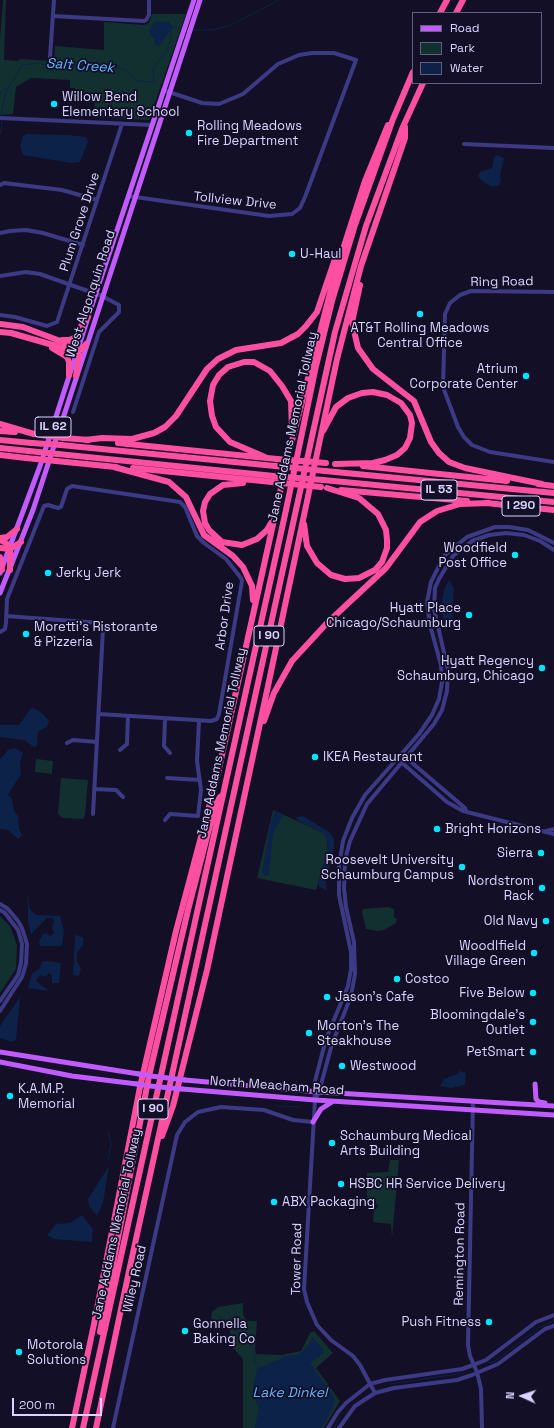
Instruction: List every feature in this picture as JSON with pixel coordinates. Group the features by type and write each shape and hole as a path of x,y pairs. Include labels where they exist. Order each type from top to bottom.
{"highway":[{"path":"441,12 447,0"},
{"path":"457,12 463,0"},
{"name":"Jane Addams Memorial Tollway","path":"83,1428 286,510 316,366 332,301 355,225 393,119 412,74"},
{"name":"Jane Addams Memorial Tollway","path":"96,1428 335,332 366,226 406,121 423,84"},
{"path":"72,1428 96,1316 140,1087 176,931 218,773 289,452 327,302 351,222 382,136 386,127 393,119"},
{"path":"155,1156 173,1106 206,970 268,686 316,452 348,313 372,232 405,138 406,121"},
{"path":"85,440 102,438 132,439 154,433 165,427 176,416 207,369 218,359 236,350 281,342 302,330 317,312 340,245 351,222"},
{"path":"372,232 352,322 356,342 364,358 377,373 414,401 431,442 439,453 449,462 470,470 542,484"},
{"path":"60,340 70,340 76,337 83,322 88,317"},
{"path":"0,324 23,327 71,344 79,354 76,376"},
{"path":"0,332 11,333 77,351"},
{"path":"27,338 66,355 69,362 69,375"},
{"path":"77,351 86,344"},
{"path":"265,458 227,440 216,427 212,416 210,401 214,382 224,370 240,363 254,362 266,368 276,376 285,390 290,401 292,412 289,452"},
{"path":"316,452 330,417 336,407 348,398 362,393 374,392 387,395 401,402 410,415 412,427 410,438 403,451 390,458 373,463 335,464"},
{"path":"0,424 34,434"},
{"path":"0,431 265,458"},
{"name":"IL 53","path":"0,440 554,493"},
{"name":"IL 53","path":"0,448 274,476 554,502"},
{"path":"0,456 271,482"},
{"name":"I 290","path":"265,458 554,486"},
{"path":"114,467 169,482 186,497 204,535 233,556 243,567 249,580 253,596 244,636 242,663"},
{"path":"271,482 261,484 231,483 215,489 205,502 205,523 211,533 222,542 236,545 248,544 257,540 268,530 278,503"},
{"name":"I 290","path":"271,482 554,510"},
{"path":"304,510 304,529 307,546 322,568 336,577 350,579 364,577 375,570 385,556 387,544 386,530 378,514 359,498 324,488"},
{"path":"241,808 269,706 280,680 292,662 326,623 386,568 420,522 437,511 456,506 489,503"},
{"path":"0,539 7,537 17,529"},
{"path":"0,539 6,543 10,549 10,570"},
{"path":"0,548 10,549 21,542"},
{"path":"0,557 1,571"},
{"path":"83,1428 149,1076 188,910 215,806 223,791"}],"main road":[{"name":"West Algonquin Road","path":"189,24 194,0"},
{"name":"West Algonquin Road","path":"0,593 21,542 102,296 166,91 186,32 200,0"},
{"name":"West Algonquin Road","path":"1,571 40,466 128,196 152,125 166,91"},
{"name":"North Meacham Road","path":"0,1052 149,1076 184,1080 320,1092 554,1105"},
{"name":"North Meacham Road","path":"0,1062 72,1076 147,1086 370,1104 554,1115"},
{"path":"524,1104 532,1097 535,1084 536,1100 554,1105"},
{"path":"370,1104 381,1096"},
{"path":"313,1122 321,1109 334,1101"}],"street":[{"path":"50,57 54,0"},
{"path":"53,16 146,20 149,15 149,0"},
{"name":"Tollview Drive","path":"128,196 269,216 292,214 300,208 305,197 356,60 334,53 312,53 299,55 278,64 242,94 219,104 202,103 166,91"},
{"path":"2,118 152,125"},
{"name":"Plum Grove Drive","path":"0,316 16,317 42,326 53,324 60,316 122,124"},
{"path":"464,144 554,148"},
{"path":"0,185 4,183 62,190 97,200"},
{"path":"0,233 10,230 32,231 83,245"},
{"path":"0,276 16,273 33,273 96,293 116,302 120,308 119,312 100,332 73,412"},
{"name":"Ring Road","path":"554,292 471,291 460,295 450,303 445,314 443,387 458,427 464,437 472,445 490,452 554,462"},
{"name":"Arbor Drive","path":"0,632 5,629 7,599 44,506 48,505 58,508 61,507 67,489 72,486 180,502 185,507 197,536 226,559 242,581 220,714 213,721 99,714"},
{"path":"315,1100 313,1091 321,1055 348,986 351,969 351,952 339,895 339,867 343,841 358,806 425,726 439,699 442,682 441,665 430,625 427,602 431,582 444,556 466,537 495,527 509,527 528,530 554,543"},
{"path":"315,1100 320,1092 326,1064 351,996 355,974 353,935 345,896 344,874 347,850 355,827 367,804 401,761 436,721 442,710 447,692 448,670 434,609 435,588 446,565 464,546 472,541 494,534 524,535 540,541 554,550"},
{"path":"6,616 101,623 104,628 93,814"},
{"path":"120,750 127,744 128,716"},
{"path":"165,719 164,746 170,753"},
{"path":"165,820 170,814 198,816 201,790 196,761 199,721"},
{"path":"68,743 73,740 97,742"},
{"path":"401,753 465,808 466,811"},
{"path":"397,758 447,802 463,811 554,834"},
{"path":"167,778 200,780"},
{"path":"94,789 116,790 123,797"},
{"path":"546,831 554,829"},
{"path":"0,904 8,909 22,928 27,944 26,964 22,977 0,1011"},
{"path":"0,910 5,913 18,930 22,944 21,963 18,975 0,1002"},
{"name":"Tower Road","path":"315,1100 305,1296 317,1325 331,1340 353,1356 360,1365 374,1393"},
{"name":"Remington Road","path":"472,1101 468,1345 473,1365 477,1372 482,1389 482,1428"},
{"name":"Wiley Road","path":"113,1428 177,1135 189,1118 198,1112 212,1108 264,1110 293,1120 313,1122"},
{"path":"328,1428 338,1412 346,1403 370,1384 385,1380 462,1369 473,1365 486,1360 536,1322 554,1315"},
{"path":"339,1428 355,1406 374,1393 394,1388 456,1380 498,1364 545,1330 554,1326"}],"green space":[{"path":"3,0 6,0 4,60 19,61 19,59 54,61 55,46 104,50 104,22 144,25 149,23 152,14 186,14 149,120 94,117 95,94 75,92 75,88 70,88 70,80 31,78 16,87 13,114 0,115 0,40"},
{"path":"36,759 53,761 52,774 35,772"},
{"path":"61,778 88,780 85,815 83,819 63,818 58,814"},
{"path":"273,810 324,833 327,840 328,850 316,890 257,878"},
{"path":"388,907 394,909 394,917 397,919 396,923 384,930 378,931 366,929 362,912 363,909"},
{"path":"0,916 10,926 17,945 16,969 0,993"},
{"path":"390,1160 399,1160 392,1238 391,1224 373,1222 374,1210 378,1207 378,1205 368,1200 367,1195 367,1173 388,1172"},
{"name":"Lake Dinkel","path":"243,1303 243,1315 247,1321 257,1321 256,1354 281,1355 301,1351 310,1333 314,1331 333,1353 316,1368 340,1401 324,1428 243,1428 243,1359 232,1347 229,1325 225,1321 214,1321 211,1318 212,1312 218,1307"}],"water":[{"path":"157,21 169,22 173,27 159,46 154,45 155,39 151,37 149,32 153,23"},
{"path":"27,134 69,135 87,138 88,142 80,162 71,163 23,155 20,146 23,136"},
{"path":"497,155 504,158 500,175 501,182 499,185 492,187 482,181 478,176 480,172 492,168 494,157"},
{"path":"450,581 454,589 452,626 448,629 443,620 442,600 445,587"},
{"path":"31,708 34,708 43,714 49,721 47,727 38,732 37,746 34,747 24,740 0,737 0,725 19,725"},
{"path":"15,748 23,753 20,762 21,774 8,795 12,799 14,811 18,816 19,828 22,835 18,839 8,830 0,829 0,759 9,749"},
{"path":"275,812 283,815 273,834 269,873 266,876 262,873 271,820"},
{"path":"303,816 329,832 334,839 334,847 326,882 327,890 319,887 318,881 328,850 327,840 324,833 298,821 296,817"},
{"path":"28,902 30,909 36,915 60,916 64,930 62,946 40,946 39,941 43,934 46,933 50,936 54,933 52,927 54,921 52,918 47,918 31,934 28,923"},
{"path":"76,935 83,937 83,945 77,953 77,961 81,969 79,976 73,975"},
{"path":"46,961 61,963 59,983 52,983 52,975 48,973 46,977 40,975 36,981 49,991 28,988 32,974 40,968 42,962"},
{"path":"20,997 16,1040 11,1042 0,1038 0,1026"},
{"path":"460,1071 466,1073 465,1085 451,1088 440,1086 444,1079 457,1074"},
{"path":"109,1166 103,1203 97,1216 89,1206 88,1199"},
{"path":"82,1215 93,1229 92,1242 54,1239 47,1235 56,1224 70,1223"},
{"name":"Lake Dinkel","path":"312,1337 322,1348 324,1353 310,1363 335,1399 333,1407 322,1428 255,1428 259,1406 254,1399 253,1386 257,1369 261,1366 266,1366 270,1362 279,1360 283,1356 299,1355 310,1343"}],"waterway":[{"name":"Salt Creek","path":"193,30 213,30 231,25 279,0"},
{"name":"Salt Creek","path":"1,116 5,94 22,65 37,63 53,67 76,66 92,69 103,67 119,68 124,69 138,81 150,82 154,81 153,68 167,51 171,37 170,31 173,27 182,29"},
{"name":"Salt Creek","path":"0,93 9,86"},
{"name":"Salt Creek","path":"0,134 2,126 1,119"},
{"path":"28,896 28,902"},
{"path":"276,1106 301,1107"},
{"path":"108,1131 111,1145 108,1160"},
{"path":"233,1309 244,1325 244,1335"},
{"path":"228,1312 233,1321 231,1323"},
{"path":"217,1316 231,1322 234,1330 244,1336 253,1349 255,1358 254,1362 258,1368"},
{"path":"489,1363 495,1361 540,1327 554,1321"},
{"path":"390,1384 464,1373"},
{"path":"334,1428 340,1417"}],"place":[{"name":"Willow Bend Elementary School","path":"54,104"},
{"name":"Rolling Meadows Fire Department","path":"189,133"},
{"name":"U-Haul","path":"292,254"},
{"name":"AT&T Rolling Meadows Central Office","path":"420,314"},
{"name":"Atrium Corporate Center","path":"526,376"},
{"name":"Woodfield Post Office","path":"515,555"},
{"name":"Jerky Jerk","path":"48,573"},
{"name":"Hyatt Place Chicago/Schaumburg","path":"469,615"},
{"name":"Moretti's Ristorante & Pizzeria","path":"26,634"},
{"name":"Hyatt Regency Schaumburg, Chicago","path":"542,668"},
{"name":"IKEA Restaurant","path":"315,757"},
{"name":"Bright Horizons","path":"437,829"},
{"name":"Sierra","path":"541,853"},
{"name":"Roosevelt University Schaumburg Campus","path":"462,867"},
{"name":"Nordstrom Rack","path":"542,888"},
{"name":"Old Navy","path":"546,921"},
{"name":"Woodlfield Village Green","path":"534,953"},
{"name":"Costco","path":"397,979"},
{"name":"Five Below","path":"533,993"},
{"name":"Jason's Cafe","path":"327,997"},
{"name":"Bloomingdale's Outlet","path":"533,1022"},
{"name":"Morton's The Steakhouse","path":"309,1033"},
{"name":"PetSmart","path":"533,1052"},
{"name":"Westwood","path":"342,1066"},
{"name":"K.A.M.P. Memorial","path":"10,1096"},
{"name":"Schaumburg Medical Arts Building","path":"332,1143"},
{"name":"HSBC HR Service Delivery","path":"341,1184"},
{"name":"ABX Packaging","path":"274,1202"},
{"name":"Push Fitness","path":"489,1322"},
{"name":"Gonnella Baking Co","path":"185,1331"},
{"name":"Motorola Solutions","path":"19,1352"}]}
